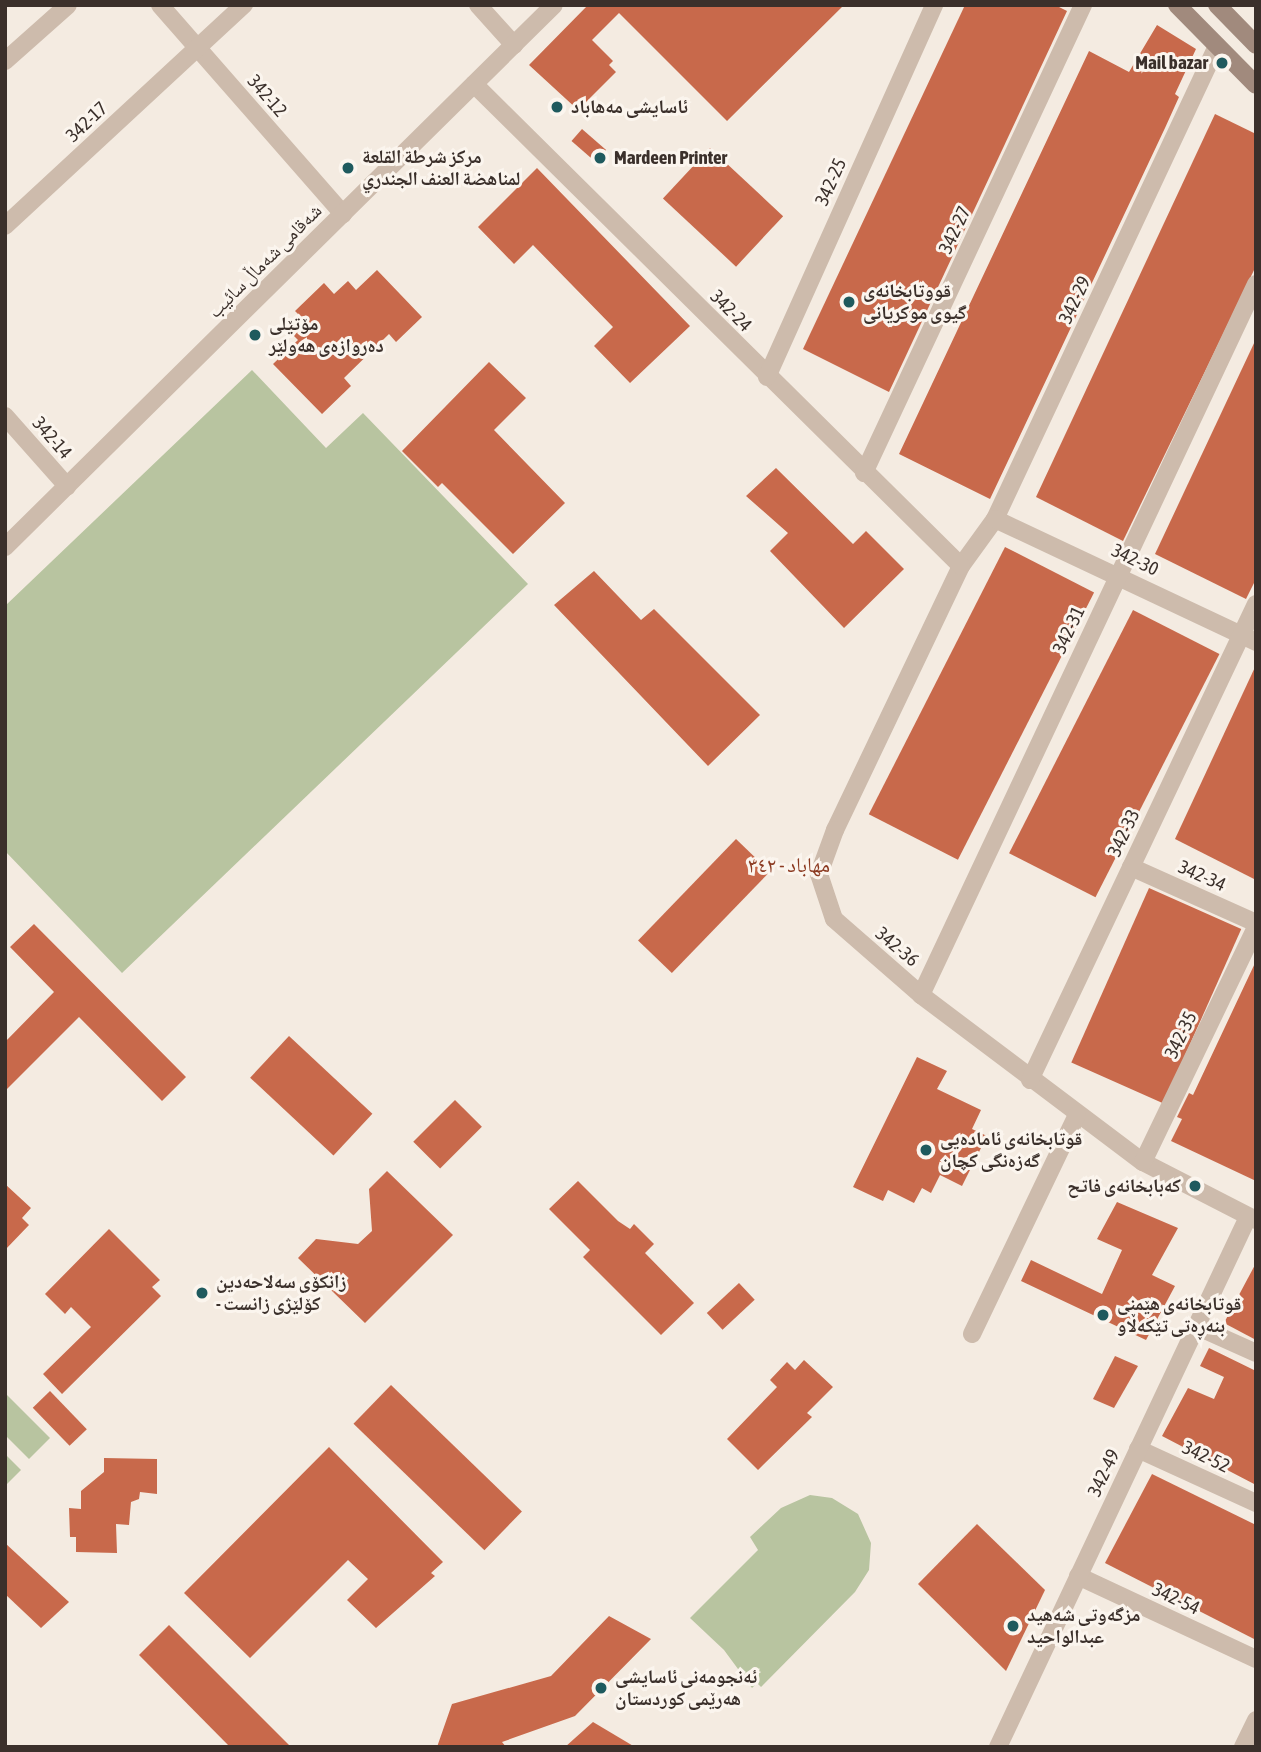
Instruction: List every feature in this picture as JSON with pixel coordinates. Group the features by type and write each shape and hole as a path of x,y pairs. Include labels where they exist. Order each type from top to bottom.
{"main road":[{"path":"1177,5 1256,85"},
{"path":"1225,8 1256,45"}],"street":[{"path":"5,61 68,5"},
{"name":"342-12","path":"160,5 343,214"},
{"name":"342-17","path":"5,226 244,5"},
{"path":"478,5 513,45"},
{"name":"شەقامی شەماڵ سائیب","path":"5,547 554,5"},
{"name":"342-25","path":"767,377 934,5"},
{"name":"342-27","path":"864,473 1083,5"},
{"name":"342-29","path":"961,566 995,519 1217,46"},
{"name":"342-24","path":"474,84 767,377 961,566"},
{"name":"342-31","path":"920,995 1256,284"},
{"name":"342-14","path":"5,416 67,486"},
{"name":"342-30","path":"995,519 1118,575 1248,639"},
{"name":"342-36","path":"961,566 835,830 819,874 834,919 920,995 1077,1115 1143,1162 1252,1218"},
{"name":"342-33","path":"1030,1080 1131,867 1248,639 1256,604"},
{"name":"342-34","path":"1131,867 1256,925"},
{"name":"342-35","path":"1143,1162 1256,925"},
{"path":"972,1334 1077,1115"},
{"name":"342-49","path":"998,1747 1196,1326 1252,1218"},
{"path":"1196,1326 1256,1353"},
{"name":"342-52","path":"1138,1449 1256,1503"},
{"name":"342-54","path":"1078,1577 1256,1659"},
{"path":"1243,1747 1256,1720"}],"green space":[{"path":"252,370 326,448 363,413 528,584 122,973 5,851 5,606"},
{"path":"5,1393 50,1438 29,1459 5,1435"},
{"path":"5,1454 21,1470 5,1486"},
{"path":"810,1495 832,1498 858,1514 871,1543 869,1570 855,1592 761,1687 757,1683 752,1688 724,1650 690,1618 758,1550 750,1537 781,1508"}],"building":[{"path":"588,5 844,5 727,121 619,13 592,40 613,61 609,65 616,72 578,110 529,65"},
{"path":"965,5 1055,5 1067,11 889,392 803,349"},
{"path":"1157,25 1196,49 1175,94 1179,97 1165,128 990,499 899,454 1089,51 1129,72"},
{"path":"1215,114 1256,134 1256,266 1123,541 1036,497"},
{"path":"582,129 606,150 596,162 572,141"},
{"path":"710,148 783,216 736,267 663,198"},
{"path":"537,168 690,326 630,383 594,346 613,327 533,245 514,264 478,227"},
{"path":"377,270 422,317 396,342 389,334 344,378 351,386 322,414 273,364 298,340 290,332 303,319 295,311 324,283 334,294 348,281 356,290"},
{"path":"1256,339 1256,579 1246,599 1155,554"},
{"path":"489,362 526,398 494,430 565,503 513,554 442,483 438,487 402,451"},
{"path":"776,468 853,544 866,531 904,569 844,628 770,551 788,533 746,496"},
{"path":"1005,547 1094,592 958,860 869,814"},
{"path":"594,571 641,620 654,609 760,715 708,766 554,605"},
{"path":"1133,610 1219,654 1095,897 1009,853"},
{"path":"1256,665 1256,880 1175,839"},
{"path":"736,839 770,872 672,973 638,940"},
{"path":"1149,888 1241,929 1164,1104 1071,1062"},
{"path":"34,924 186,1077 162,1101 79,1017 5,1091 5,1042 54,992 10,947"},
{"path":"1256,961 1256,1181 1171,1141 1182,1119 1177,1117 1189,1093 1193,1095"},
{"path":"289,1036 372,1114 334,1155 250,1078"},
{"path":"917,1057 947,1071 937,1089 981,1110 972,1129 987,1136 962,1186 940,1175 931,1193 922,1188 914,1203 888,1190 883,1201 853,1187"},
{"path":"455,1100 482,1127 440,1169 413,1142"},
{"path":"387,1171 453,1235 365,1323 298,1258 316,1239 358,1244 372,1231 369,1189"},
{"path":"578,1181 618,1221 630,1229 634,1224 654,1244 645,1253 694,1303 661,1335 583,1257 590,1250 549,1209"},
{"path":"5,1184 31,1208 22,1218 29,1225 5,1250"},
{"path":"1117,1202 1178,1228 1152,1275 1175,1286 1146,1340 1021,1281 1031,1260 1102,1294 1122,1250 1097,1239"},
{"path":"109,1229 160,1280 152,1287 161,1296 62,1394 43,1374 91,1327 71,1307 65,1314 45,1294"},
{"path":"1256,1263 1256,1340 1224,1323"},
{"path":"739,1283 755,1300 723,1330 707,1313"},
{"path":"1209,1348 1256,1371 1256,1485 1162,1436 1188,1388 1214,1399 1224,1377 1200,1366"},
{"path":"1115,1356 1138,1366 1114,1408 1093,1399"},
{"path":"804,1360 833,1387 807,1413 812,1417 758,1470 727,1439 777,1387 770,1380 787,1362 795,1370"},
{"path":"391,1385 522,1511 484,1550 353,1424"},
{"path":"50,1391 87,1429 70,1446 33,1408"},
{"path":"329,1447 443,1562 431,1573 435,1576 376,1628 347,1600 368,1579 348,1560 250,1658 184,1593"},
{"path":"104,1458 157,1459 157,1494 140,1492 139,1499 131,1502 129,1525 116,1524 117,1553 76,1552 76,1537 70,1537 69,1508 81,1509 81,1491 104,1472"},
{"path":"1152,1474 1256,1525 1256,1640 1105,1563"},
{"path":"977,1524 1045,1590 1006,1671 918,1584"},
{"path":"5,1543 69,1602 41,1628 5,1594"},
{"path":"609,1616 651,1639 575,1716 502,1742 506,1747 437,1747 452,1704 551,1676"},
{"path":"169,1625 291,1747 230,1747 139,1655"},
{"path":"593,1722 635,1747 565,1747"}],"place":[{"name":"Mail bazar","path":"1222,63"},
{"name":"ئاسایشی مەهاباد","path":"557,107"},
{"name":"Mardeen Printer","path":"600,158"},
{"name":"مركز شرطة القلعة لمناهضة العنف الجندري","path":"348,168"},
{"name":"قووتابخانەی گيوی موكريانی","path":"849,302"},
{"name":"مۆتێلی دەروازەی هەولێر","path":"255,335"},
{"name":"قوتابخانەی ئامادەیی گەزەنگی کچان","path":"926,1150"},
{"name":"كەبابخانەی فاتح","path":"1195,1186"},
{"name":"زانکۆی سەلاحەدین - کۆلێژی زانست","path":"202,1293"},
{"name":"قوتابخانەی هێمنی بنەڕەتی تێکەڵاو","path":"1103,1315"},
{"name":"مزگه‌وتی شه‌هید عبدالواحید","path":"1013,1626"},
{"name":"ئەنجومەنی ئاسایشی هەرێمی کوردستان","path":"601,1688"}],"district":[{"name":"مهاباد - ٣٤٢","path":"789,864"}]}
